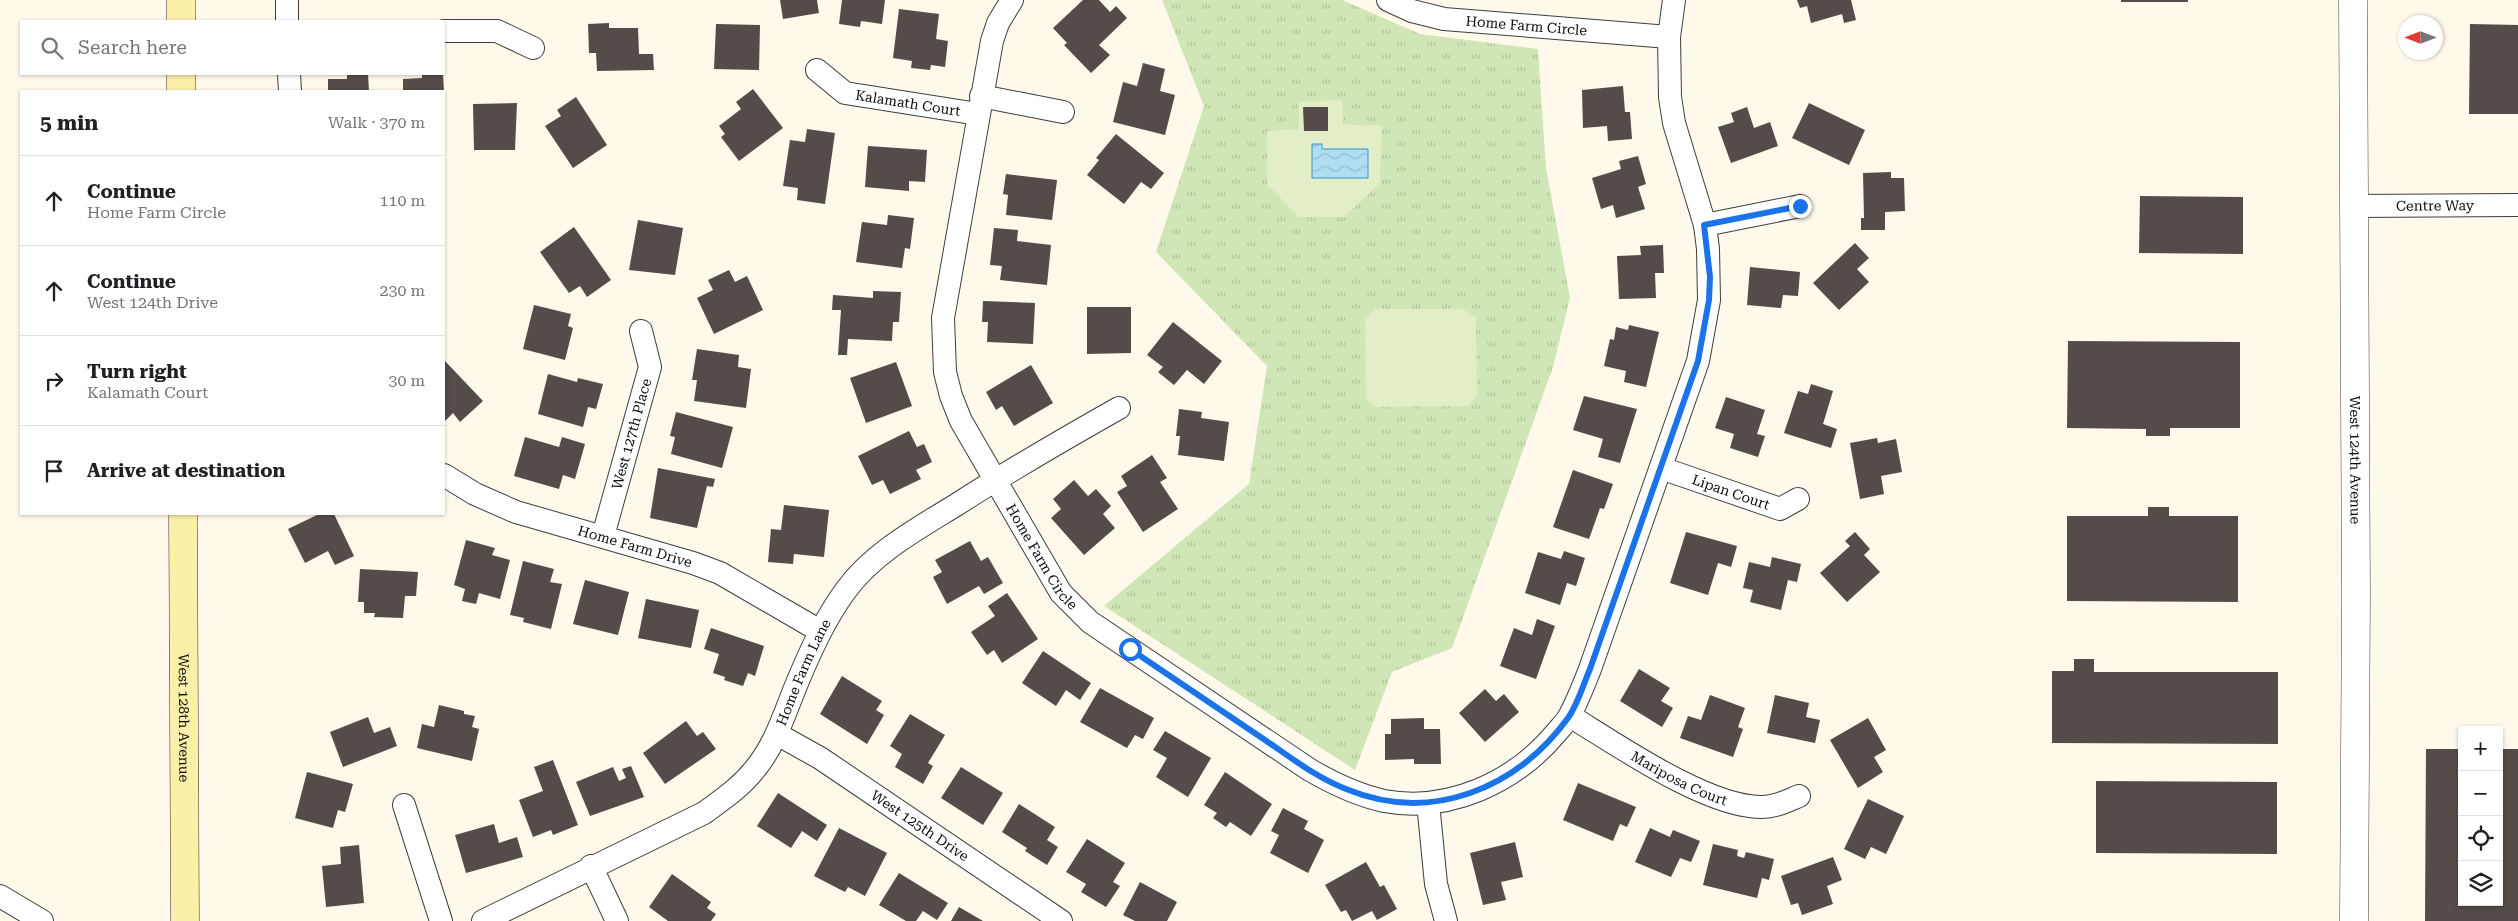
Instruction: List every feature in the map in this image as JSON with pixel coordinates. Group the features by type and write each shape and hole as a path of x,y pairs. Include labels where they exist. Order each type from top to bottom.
{"main road":[{"path":"181,0 181,20"},
{"path":"181,75 181,90"},
{"name":"West 128th Avenue","path":"183,515 185,921"}],"street":[{"path":"286,0 287,20"},
{"name":"Home Farm Circle","path":"1012,0 998,23 992,41 946,295 943,348 945,372 957,413 1061,593 1096,626 1310,770 1334,784 1386,801 1428,803 1467,794 1508,777 1543,748 1570,716 1590,669 1698,361 1710,277 1704,225 1674,123 1669,88 1669,37 1674,0"},
{"name":"Home Farm Circle","path":"1388,0 1412,11 1444,19 1669,37"},
{"name":"West 124th Avenue","path":"2353,0 2356,567 2354,921"},
{"path":"445,31 497,31 533,48"},
{"name":"Kalamath Court","path":"816,70 845,93 1063,112"},
{"path":"289,75 290,90"},
{"name":"Centre Way","path":"2353,206 2518,205"},
{"path":"1704,225 1800,206"},
{"name":"West 127th Place","path":"603,536 650,366 642,331"},
{"name":"Home Farm Lane","path":"483,921 591,866 704,813 732,792 756,768 777,734 820,631 845,591 877,558 921,526 1118,408"},
{"name":"Lipan Court","path":"1661,468 1780,509 1798,499"},
{"name":"Home Farm Drive","path":"445,476 499,505 720,573 820,631"},
{"name":"Mariposa Court","path":"1570,716 1656,768 1696,788 1724,799 1761,807 1775,806 1799,796"},
{"name":"West 125th Drive","path":"777,734 820,758 1061,921"},
{"path":"1428,803 1436,884 1446,921"},
{"path":"404,805 441,921"},
{"path":"591,866 617,921"},
{"path":"0,896 42,921"}],"green space":[{"path":"1162,0 1342,0 1420,34 1538,49 1546,168 1570,298 1553,367 1452,648 1392,672 1355,770 1104,606 1249,484 1267,366 1156,252 1204,106"},
{"path":"1342,100 1343,124 1382,126 1380,183 1344,217 1299,217 1267,184 1267,131 1299,129 1299,102"},
{"path":"1375,309 1463,309 1476,318 1477,395 1468,406 1375,407 1366,399 1365,320"}],"water":[{"path":"1312,144 1322,144 1322,149 1368,149 1368,178 1312,178"}],"building":[{"path":"780,0 817,0 819,13 783,19"},
{"path":"842,0 885,0 882,24 861,21 860,27 839,24"},
{"path":"1083,0 1099,0 1110,12 1116,6 1127,18 1099,45 1110,55 1091,73 1064,45 1067,43 1053,28"},
{"path":"1797,0 1851,0 1856,20 1844,23 1842,14 1811,23 1807,6 1800,8"},
{"path":"2121,0 2188,0 2188,2 2121,2"},
{"path":"899,9 939,14 936,39 948,41 945,67 931,65 930,70 911,68 912,61 893,58"},
{"path":"609,23 609,28 638,28 639,54 653,54 654,70 597,71 596,53 589,53 588,24"},
{"path":"716,24 760,25 759,70 714,69"},
{"path":"2470,24 2518,25 2518,114 2469,114"},
{"path":"1143,63 1165,69 1160,91 1175,95 1165,135 1113,122 1123,82 1137,86"},
{"path":"347,75 368,75 369,90 328,90 328,79 347,79"},
{"path":"422,75 443,75 444,90 403,90 403,79 422,78"},
{"path":"1623,86 1625,112 1630,112 1632,139 1608,141 1607,126 1583,128 1582,90"},
{"path":"753,89 783,128 739,161 721,137 725,134 719,126 741,109 736,102"},
{"path":"576,97 607,145 573,168 545,126 561,116 557,110"},
{"path":"517,103 515,150 474,150 473,104"},
{"path":"1809,103 1865,130 1849,165 1792,138"},
{"path":"1303,107 1328,107 1328,131 1304,131"},
{"path":"1747,107 1754,128 1770,122 1778,146 1731,163 1718,127 1734,122 1731,113"},
{"path":"807,129 835,133 825,204 797,200 798,188 783,186 790,140 805,142"},
{"path":"1116,134 1164,173 1151,189 1141,182 1124,204 1087,175 1099,160 1096,158"},
{"path":"868,146 927,150 925,182 909,181 909,191 865,187"},
{"path":"1638,156 1646,184 1638,187 1645,209 1616,218 1613,205 1601,209 1592,178 1621,169 1619,161"},
{"path":"1891,172 1891,178 1904,178 1905,211 1885,212 1885,230 1861,230 1861,218 1864,218 1863,173"},
{"path":"1006,174 1057,180 1052,220 1006,215 1008,195 1003,194"},
{"path":"2140,196 2243,197 2243,254 2139,253"},
{"path":"888,215 914,218 910,249 905,248 902,268 856,262 862,222 887,225"},
{"path":"638,220 683,228 675,275 629,270"},
{"path":"574,227 611,280 587,297 580,286 569,293 540,252"},
{"path":"994,228 1018,230 1017,241 1051,245 1047,285 1000,280 1002,266 990,265"},
{"path":"1855,243 1869,258 1857,269 1869,282 1839,310 1813,283"},
{"path":"1663,245 1664,273 1655,273 1656,298 1619,299 1617,256 1641,255 1640,246"},
{"path":"1750,267 1800,272 1798,296 1783,295 1781,308 1747,305"},
{"path":"729,270 735,282 747,276 763,310 714,334 697,298 713,290 708,280"},
{"path":"873,291 901,292 899,322 893,322 892,341 848,339 847,355 838,355 841,310 832,310 833,295 873,298"},
{"path":"983,301 1035,303 1033,344 987,342 988,322 982,322"},
{"path":"534,305 571,314 568,326 573,328 565,360 523,349"},
{"path":"1087,307 1131,307 1131,353 1087,354"},
{"path":"1173,322 1222,361 1204,384 1187,370 1174,385 1158,372 1163,367 1147,355"},
{"path":"1629,325 1659,332 1646,387 1624,382 1626,371 1604,366 1610,339 1614,340 1616,327 1628,330"},
{"path":"2068,341 2240,342 2240,428 2170,428 2170,436 2146,436 2146,429 2067,428"},
{"path":"697,349 739,355 738,367 751,369 746,408 694,401 697,380 692,380"},
{"path":"445,361 483,401 460,422 453,413 445,421"},
{"path":"896,362 912,406 866,423 850,378"},
{"path":"1031,365 1053,403 1014,426 1002,406 996,410 986,392"},
{"path":"548,374 577,382 578,378 603,384 596,409 588,407 583,427 538,414"},
{"path":"1811,384 1833,391 1823,424 1837,429 1831,448 1784,433 1798,391 1808,394"},
{"path":"1584,396 1637,409 1620,463 1598,457 1603,439 1573,430"},
{"path":"1726,397 1765,410 1757,434 1765,436 1758,457 1730,448 1734,434 1715,428"},
{"path":"1179,409 1202,412 1201,418 1229,422 1224,461 1178,455 1180,436 1176,436"},
{"path":"676,412 733,427 722,468 671,454 675,437 670,436"},
{"path":"909,431 917,447 924,444 932,462 916,470 921,479 890,494 883,480 872,485 858,456"},
{"path":"525,437 559,447 562,437 585,444 575,479 563,475 559,489 514,476"},
{"path":"1877,438 1878,443 1896,439 1902,472 1881,476 1884,494 1860,499 1850,443"},
{"path":"1152,455 1167,478 1160,482 1178,509 1143,532 1117,492 1127,486 1121,476"},
{"path":"658,468 715,479 713,487 707,486 697,528 650,518"},
{"path":"1573,470 1613,484 1604,509 1600,508 1589,539 1553,527"},
{"path":"1074,480 1088,496 1096,489 1111,506 1103,514 1115,528 1084,555 1051,518 1061,509 1053,499"},
{"path":"784,505 829,510 824,557 794,554 793,564 768,562 771,529 781,530"},
{"path":"2148,507 2169,507 2169,516 2238,516 2238,602 2067,601 2067,516 2148,516"},
{"path":"317,515 334,515 354,556 335,565 328,551 305,563 288,529"},
{"path":"1686,532 1737,546 1731,567 1718,563 1708,595 1670,583"},
{"path":"1855,532 1870,549 1864,555 1880,572 1847,602 1820,573 1850,546 1845,541"},
{"path":"466,540 495,548 492,555 510,560 500,599 479,593 476,604 462,601 465,589 454,585"},
{"path":"970,541 981,561 988,557 1003,583 984,594 979,586 947,604 933,577 942,572 935,560"},
{"path":"1564,551 1585,558 1576,586 1567,583 1560,605 1525,593 1538,552 1561,559"},
{"path":"1772,557 1801,564 1797,582 1788,580 1781,610 1750,602 1753,590 1743,588 1749,562 1770,567"},
{"path":"523,561 554,569 550,582 562,584 551,629 523,622 524,618 510,615"},
{"path":"360,569 418,572 416,596 405,596 403,618 374,617 375,613 364,613 364,602 358,602"},
{"path":"585,580 629,592 618,635 573,624"},
{"path":"1007,593 1038,639 1002,663 994,650 987,655 971,632 995,616 988,606"},
{"path":"646,599 699,610 691,648 638,638"},
{"path":"1537,619 1555,626 1536,679 1500,666 1514,628 1532,635"},
{"path":"711,628 764,646 755,676 748,673 743,686 724,680 725,677 713,673 719,654 704,649"},
{"path":"1043,651 1091,683 1080,700 1066,690 1056,706 1022,683"},
{"path":"2074,659 2094,659 2094,672 2278,672 2278,744 2052,743 2052,671 2074,671"},
{"path":"1639,669 1670,688 1661,701 1673,708 1662,727 1620,701"},
{"path":"842,676 882,701 876,710 884,715 867,744 820,714"},
{"path":"1100,688 1154,718 1143,739 1135,735 1127,748 1080,722"},
{"path":"1485,689 1496,701 1504,694 1519,712 1485,742 1459,713"},
{"path":"1710,695 1745,708 1738,727 1743,729 1733,757 1680,738 1688,716 1701,720"},
{"path":"1775,695 1809,703 1806,717 1820,720 1815,743 1767,733"},
{"path":"439,705 464,711 464,714 475,716 472,727 479,729 472,761 417,748 422,724 434,727"},
{"path":"910,714 945,735 928,763 933,766 923,784 895,767 902,754 890,746"},
{"path":"368,717 374,733 390,727 397,746 343,767 330,732"},
{"path":"1424,718 1424,729 1440,729 1441,764 1414,764 1414,759 1385,760 1385,734 1391,734 1391,719"},
{"path":"1868,718 1886,750 1874,757 1883,772 1858,788 1830,740"},
{"path":"686,721 697,736 703,732 716,749 665,784 643,753"},
{"path":"1165,731 1211,758 1188,797 1156,777 1167,758 1153,750"},
{"path":"2426,749 2458,749 2458,906 2503,906 2503,749 2518,749 2518,921 2425,921"},
{"path":"553,760 578,825 553,835 551,830 533,837 519,800 543,791 534,767"},
{"path":"631,766 644,797 590,816 576,782 613,767 619,781 626,778 622,769"},
{"path":"961,767 1003,793 983,825 941,798"},
{"path":"307,772 353,784 345,812 338,810 333,828 295,818"},
{"path":"1225,772 1272,804 1251,836 1230,822 1226,827 1213,818 1217,813 1204,805"},
{"path":"2096,781 2277,782 2277,854 2096,853"},
{"path":"1578,783 1636,807 1627,827 1620,824 1613,841 1563,820"},
{"path":"778,793 827,825 817,841 802,831 791,848 757,826"},
{"path":"1868,799 1904,816 1886,854 1871,847 1865,859 1844,849"},
{"path":"1019,804 1055,827 1047,840 1058,847 1047,865 1025,851 1027,848 1002,832"},
{"path":"1283,808 1308,821 1304,829 1324,840 1308,873 1270,853 1279,835 1271,831"},
{"path":"494,824 499,843 517,837 523,857 466,873 455,835"},
{"path":"839,828 887,853 865,896 848,887 845,892 814,876"},
{"path":"1650,828 1670,837 1673,830 1700,841 1691,862 1680,858 1671,877 1635,862"},
{"path":"1087,839 1125,863 1113,882 1120,886 1106,907 1081,892 1086,884 1066,872"},
{"path":"1515,842 1523,877 1501,882 1506,900 1483,905 1470,853"},
{"path":"1713,844 1738,850 1737,856 1744,858 1746,852 1774,859 1769,880 1762,878 1757,898 1703,885"},
{"path":"359,845 364,903 326,907 322,866 341,864 340,847"},
{"path":"1833,857 1842,880 1827,886 1833,904 1802,915 1798,903 1791,905 1781,876"},
{"path":"1366,862 1380,887 1384,885 1397,909 1377,920 1372,911 1352,921 1346,910 1341,912 1325,885"},
{"path":"899,873 948,903 937,920 923,911 916,921 906,921 879,905"},
{"path":"672,874 711,902 707,908 716,914 711,921 668,921 649,907"},
{"path":"1140,882 1177,902 1167,921 1135,921 1123,915"},
{"path":"959,907 983,921 951,921"}],"route":[{"path":"1130,649 1310,770 1334,784 1367,797 1386,801 1428,803 1467,794 1508,777 1543,748 1570,716 1590,669 1698,361 1709,300 1710,277 1704,225 1800,206"}]}
